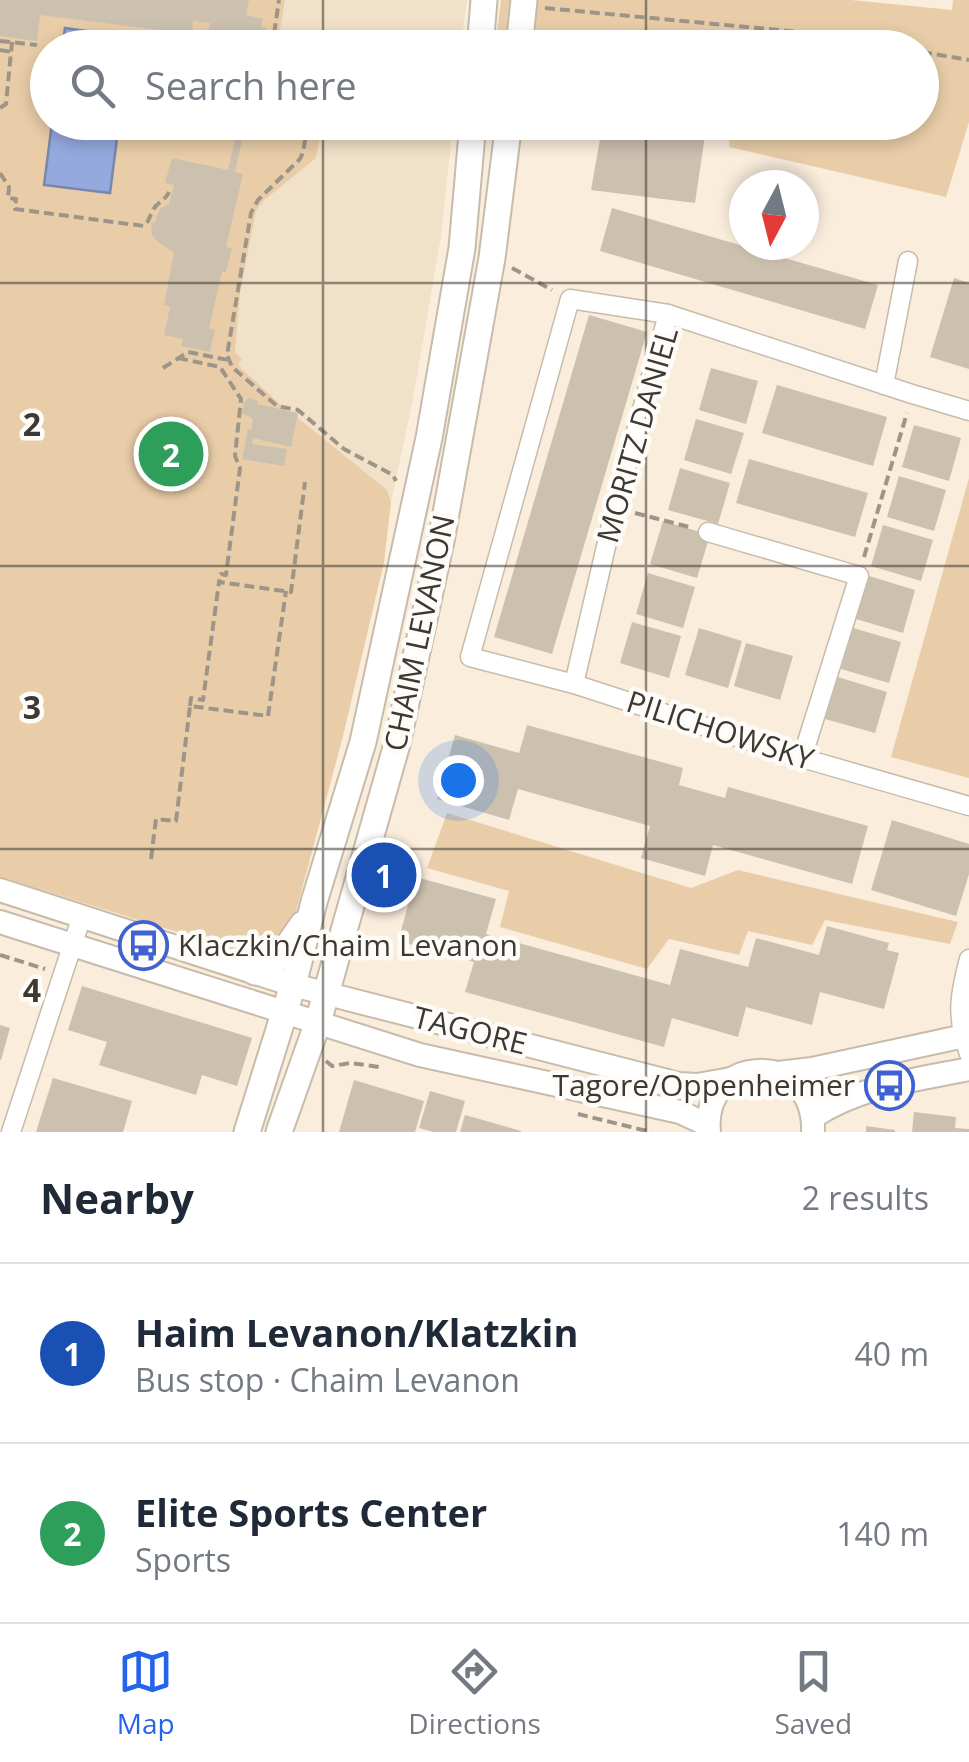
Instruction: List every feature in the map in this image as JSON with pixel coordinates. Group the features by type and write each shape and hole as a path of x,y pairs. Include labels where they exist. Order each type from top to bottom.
{"main road":[{"path":"482,30 484,0"},
{"path":"521,30 524,3"},
{"name":"CHAIM LEVANON","path":"247,1132 362,742 425,459 462,248 471,140"},
{"name":"CHAIM LEVANON","path":"279,1132 318,1022 398,744 441,541 492,258 507,140"},
{"path":"255,972 280,957 314,902"}],"street":[{"path":"884,385 908,261"},
{"path":"570,299 668,314"},
{"name":"PILICHOWSKY","path":"570,299 470,656 574,684 802,758 969,806"},
{"name":"MORITZ DANIEL","path":"574,684 615,508 668,314 969,411"},
{"path":"708,532 859,576 802,758"},
{"name":"TAGORE","path":"0,890 292,985 679,1084 696,1085 762,1070 778,1072"},
{"path":"0,1129 10,1132 82,916"},
{"name":"TAGORE","path":"0,922 420,1055 680,1112 708,1128"},
{"path":"778,1072 967,1042 959,1008 969,960"},
{"path":"813,1124 840,1100 868,1090 969,1069"},
{"path":"778,1072 802,1090 810,1102 813,1124"},
{"path":"708,1128 713,1099 730,1079"}],"path":[{"path":"275,30 279,0"},
{"path":"524,3 781,30"},
{"path":"0,41 30,45"},
{"path":"0,108 6,104 12,42"},
{"path":"0,50 12,52"},
{"path":"939,55 969,60"},
{"path":"304,140 300,159 258,200 252,213 227,349 229,360 277,406 298,410 344,448 393,476 397,483"},
{"path":"0,173 9,187 8,198"},
{"path":"0,197 16,199 15,209 144,226 169,192"},
{"path":"492,258 570,299"},
{"path":"162,368 188,352 229,360"},
{"path":"152,859 156,818 176,821 191,698 204,700 220,574 226,575 240,468 235,456 241,398 220,367 178,358"},
{"path":"859,576 912,394"},
{"path":"219,582 291,592 305,482"},
{"path":"615,508 708,532"},
{"path":"190,706 268,716 286,591"},
{"path":"0,955 64,975"}],"shaded area":[{"path":"0,0 467,0 463,30 30,30 30,140 451,140 441,236 391,502 384,562 342,740 0,877"},
{"path":"0,0 285,0 280,30 30,30 30,140 319,140 316,158 256,211 240,293 235,352 242,359 238,365 286,410 298,413 298,418 387,490 391,502 384,562 295,915 281,946 261,958 0,877"},
{"path":"501,0 851,0 952,10 953,0 969,0 969,122 946,197 729,147 729,140 939,140 939,30 497,30"},
{"path":"969,478 969,778 891,757"},
{"path":"447,813 691,888 738,870 958,922 950,944 825,920 812,945 748,931 739,955 669,939 647,969 500,927 509,891 427,868"}],"water":[{"path":"50,140 117,140 110,193 44,185"}],"building":[{"path":"0,0 249,0 246,15 263,19 261,27 266,28 208,30 210,23 193,21 192,30 160,30 40,15 38,30 30,30 30,40 0,36"},
{"path":"235,140 242,140 235,172 243,174 226,247 232,248 209,328 215,330 210,352 181,346 183,339 164,335 170,307 164,305 174,253 152,235 151,223 155,223 161,208 169,204 174,185 165,183 172,158 228,170"},
{"path":"600,140 704,140 695,203 591,190"},
{"path":"612,208 729,242 729,260 792,260 878,285 865,329 600,251"},
{"path":"954,278 969,283 969,369 930,357"},
{"path":"589,315 647,332 552,654 494,637"},
{"path":"711,368 758,381 746,424 699,410"},
{"path":"777,385 887,417 873,466 762,433"},
{"path":"249,398 257,404 298,413 291,447 253,438 252,444 287,449 284,466 242,459 253,419 242,413"},
{"path":"696,419 744,433 731,474 684,460"},
{"path":"914,425 961,438 949,481 902,467"},
{"path":"749,459 868,493 855,537 736,503"},
{"path":"680,468 730,483 718,524 668,510"},
{"path":"899,476 946,490 934,531 887,517"},
{"path":"663,521 710,535 697,578 650,564"},
{"path":"883,525 933,540 921,581 871,566"},
{"path":"648,573 695,587 683,628 636,614"},
{"path":"869,576 915,590 903,633 856,619"},
{"path":"632,622 681,636 669,678 620,663"},
{"path":"699,628 742,641 728,688 685,675"},
{"path":"853,628 901,642 889,683 841,669"},
{"path":"746,643 793,656 780,700 734,686"},
{"path":"838,677 887,692 875,733 825,719"},
{"path":"527,725 683,768 679,785 725,798 728,787 868,826 852,884 713,845 705,876 641,858 650,826 518,789 509,820 437,799 455,735 519,753"},
{"path":"892,820 969,844 969,874 956,916 871,890"},
{"path":"416,877 496,899 486,934 670,985 680,949 748,967 756,938 819,955 827,926 889,943 887,950 899,953 884,1009 820,992 812,1025 746,1007 738,1037 672,1018 664,1047 465,992 474,962 398,941"},
{"path":"82,986 252,1038 237,1086 202,1075 196,1095 99,1065 107,1042 68,1030"},
{"path":"0,1025 10,1028 1,1060 0,1060"},
{"path":"53,1078 132,1101 123,1132 36,1132"},
{"path":"354,1080 424,1101 415,1132 339,1132"},
{"path":"430,1091 465,1101 456,1132 419,1128"},
{"path":"914,1112 956,1117 955,1128 969,1132 912,1132"},
{"path":"465,1115 521,1131 521,1132 460,1132"},
{"path":"866,1126 895,1130 895,1132 866,1132"}],"place":[{"name":"Elite Sports Center","path":"171,454"},
{"name":"Haim Levanon/Klatzkin","path":"384,875"},
{"name":"Klaczkin/Chaim Levanon","path":"143,946"},
{"name":"Tagore/Oppenheimer","path":"890,1086"}]}
